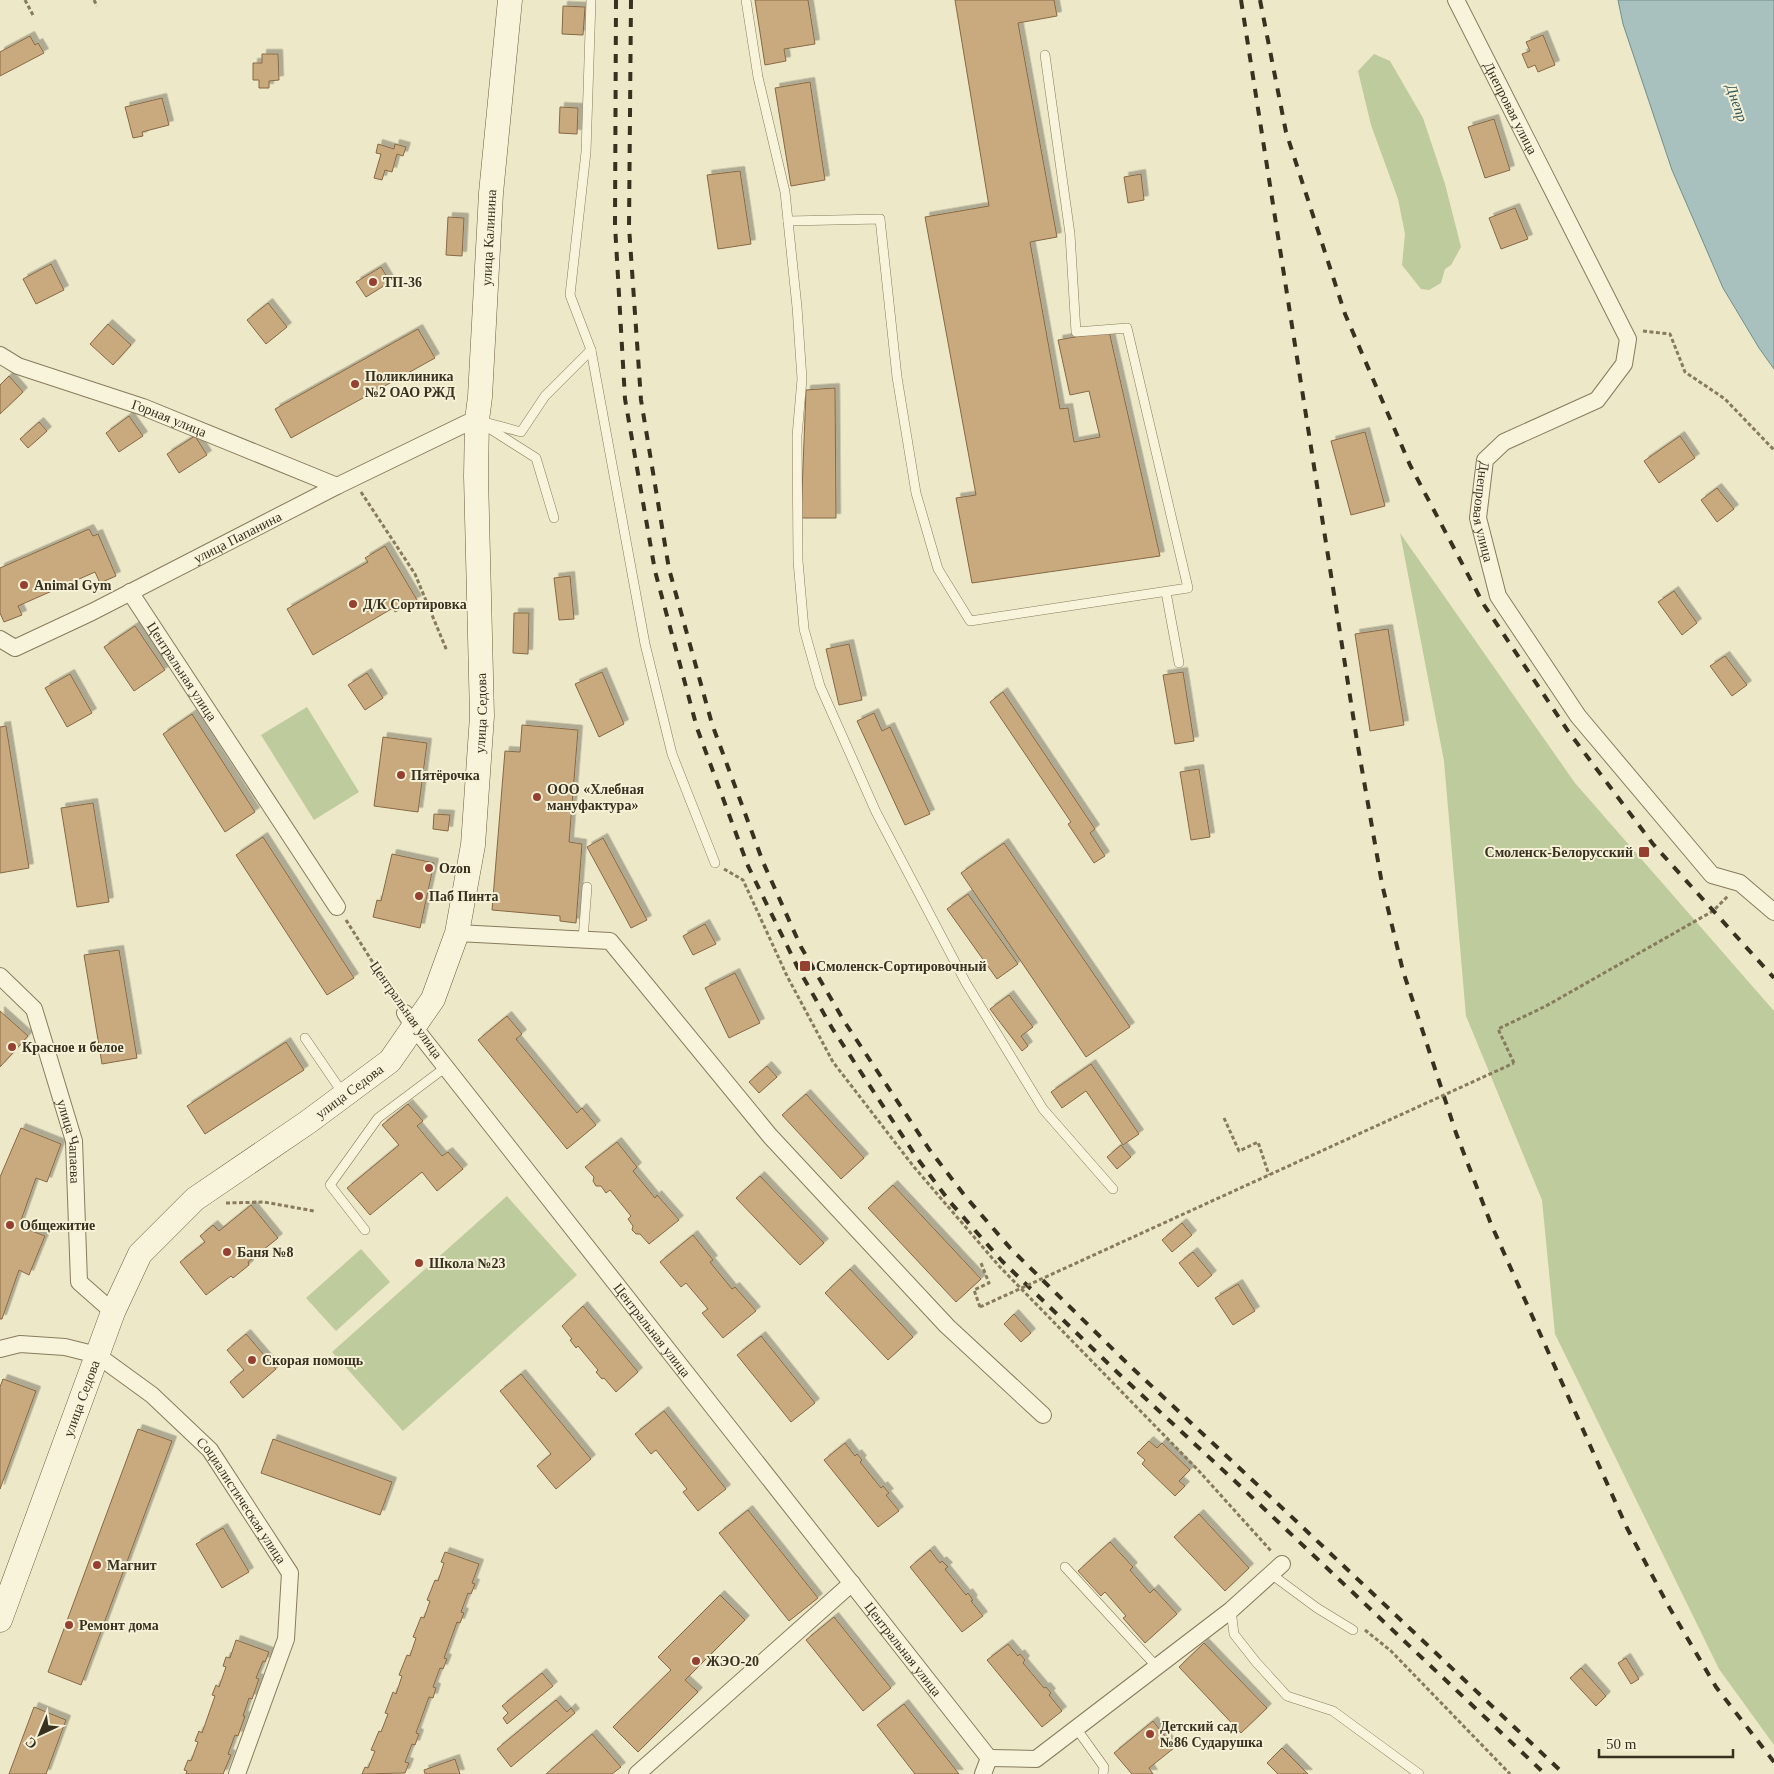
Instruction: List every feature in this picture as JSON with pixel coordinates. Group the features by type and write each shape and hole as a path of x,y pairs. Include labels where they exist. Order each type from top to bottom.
{"street":[{"name":"улица Калинина","path":"476,476 477,420 480,397 490,193 510,0"},
{"name":"Днепровая улица","path":"1456,0 1628,339 1624,364 1597,400 1504,442 1485,460 1478,518 1498,596 1578,716 1712,875 1740,883 1774,912"},
{"name":"Горная улица","path":"0,355 18,366 142,407 337,486"},
{"name":"улица Папанина","path":"0,658 15,648 130,592 337,486 467,423 477,420"},
{"name":"улица Седова","path":"0,1620 113,1312 140,1254 195,1199 390,1061 410,1020 433,999 457,933 473,845 482,716 476,476"},
{"name":"Центральная улица","path":"130,592 337,907"},
{"path":"0,639 15,648"},
{"path":"457,933 610,941 770,1136 947,1326 1043,1415"},
{"name":"улица Чапаева","path":"0,976 34,1009 74,1141 79,1282 113,1312"},
{"name":"Центральная улица","path":"410,1020 989,1758"},
{"path":"0,1350 20,1344 65,1347 97,1355"},
{"name":"Социалистическая улица","path":"97,1355 152,1395 210,1450 290,1573 286,1640 237,1774"},
{"path":"983,1774 989,1758 1036,1759 1231,1610 1277,1569"},
{"path":"637,1774 852,1583"}],"lane":[{"path":"590,0 586,152 570,296 591,350 650,662 672,754 715,863"},
{"path":"746,0 758,77 785,192 797,307 802,379 797,436 798,561 804,629 820,686 876,812 966,983 1043,1109 1113,1189"},
{"path":"788,221 880,219 897,377 916,493 938,570 970,621 1188,588 1127,328 1076,332 1070,234 1045,56"},
{"path":"477,420 521,432 545,396 591,350"},
{"path":"477,420 536,458 554,518"},
{"path":"1166,592 1179,663"},
{"path":"583,939 587,887"},
{"path":"305,1038 344,1095"},
{"path":"365,1230 330,1186 378,1118 446,1067"},
{"path":"1065,1567 1157,1667"},
{"path":"1277,1569 1317,1608 1356,1628"},
{"path":"1231,1610 1234,1634 1287,1696 1333,1711 1419,1774"},
{"path":"1076,1728 1104,1767 1103,1774"}],"path":[{"path":"25,0 34,17"},
{"path":"94,0 97,6"},
{"path":"1622,328 1670,334 1685,372 1725,399 1774,450"},
{"path":"353,479 415,574 447,651"},
{"path":"715,863 743,880 786,976 833,1062 914,1168 999,1266 1198,1470 1277,1569"},
{"path":"980,1263 989,1283 974,1290 980,1307 1514,1063 1498,1029 1546,1006 1713,911 1740,883"},
{"name":"Центральная улица","path":"337,907 410,1020"},
{"path":"1224,1118 1238,1151 1258,1142 1269,1175"},
{"path":"225,1203 264,1202 314,1211"},
{"path":"1356,1628 1390,1650 1510,1774"}],"green space":[{"path":"1374,54 1390,61 1423,118 1445,184 1461,247 1451,265 1445,269 1441,283 1429,290 1421,289 1402,265 1405,234 1398,199 1371,125 1358,71"},
{"path":"1400,533 1575,783 1774,1011 1774,1745 1719,1669 1555,1334 1542,1200 1466,1016 1444,761"},
{"path":"307,707 359,792 314,820 261,735"},
{"path":"507,1196 577,1275 403,1431 332,1352"},
{"path":"361,1249 390,1282 336,1331 306,1298"}],"water":[{"name":"Днепр","path":"1618,0 1774,0 1774,369 1759,348 1723,288 1672,170 1623,24"}],"building":[{"path":"755,0 808,0 815,44 784,49 786,61 765,65"},
{"path":"955,0 1054,0 1057,16 1018,23 1057,237 1030,242 1060,409 1068,408 1074,442 1100,437 1089,391 1070,395 1058,340 1109,331 1160,556 972,583 956,498 976,495 925,217 989,206"},
{"path":"563,6 585,7 583,35 562,34"},
{"path":"1543,35 1555,65 1538,72 1535,65 1528,68 1522,54 1530,51 1526,42"},
{"path":"30,36 35,45 38,43 44,53 0,76 0,52"},
{"path":"262,54 278,54 279,80 269,81 269,88 259,88 259,80 253,80 253,63 262,63"},
{"path":"810,82 825,180 791,186 775,88"},
{"path":"162,98 169,125 142,132 143,136 133,138 125,107"},
{"path":"560,107 578,108 577,134 559,133"},
{"path":"1494,119 1510,170 1485,178 1468,127"},
{"path":"378,144 394,149 395,144 406,147 403,156 397,154 392,172 385,170 382,180 374,178 381,154 376,153"},
{"path":"740,171 751,244 718,249 707,175"},
{"path":"1141,174 1144,200 1128,203 1124,177"},
{"path":"1515,208 1528,239 1501,249 1489,218"},
{"path":"448,217 464,218 462,256 446,255"},
{"path":"51,264 64,290 36,304 23,279"},
{"name":"ТП-36","path":"381,267 390,282 366,297 356,282"},
{"path":"268,303 287,327 266,344 247,320"},
{"path":"108,324 131,345 113,365 90,344"},
{"name":"Поликлиника №2 ОАО РЖД","path":"418,329 435,358 291,438 275,409"},
{"path":"9,376 23,392 0,414 0,385"},
{"path":"835,388 836,518 801,518 806,390"},
{"path":"129,416 143,436 119,452 106,433"},
{"path":"39,422 47,431 28,448 20,439"},
{"path":"1365,432 1385,506 1351,515 1331,441"},
{"path":"195,436 207,455 179,473 167,454"},
{"path":"1680,436 1695,458 1659,483 1644,461"},
{"path":"1717,488 1734,509 1717,522 1701,500"},
{"path":"89,529 93,536 98,534 116,576 100,583 95,572 18,606 22,615 4,622 0,613 0,568"},
{"name":"Д/К Сортировка","path":"385,546 417,600 395,612 393,608 313,655 287,609 368,562 365,558"},
{"path":"570,576 574,619 559,620 554,578"},
{"path":"1674,591 1697,623 1682,635 1658,602"},
{"path":"514,613 529,613 528,654 513,653"},
{"path":"135,626 165,670 134,691 104,647"},
{"path":"1388,629 1404,725 1370,731 1355,634"},
{"path":"849,644 862,700 839,705 826,649"},
{"path":"1725,656 1747,685 1732,696 1710,666"},
{"path":"602,672 624,724 599,737 575,684"},
{"path":"1183,672 1194,741 1175,744 1163,675"},
{"path":"367,673 383,698 365,710 348,685"},
{"path":"70,674 92,713 67,727 45,688"},
{"path":"1003,692 1095,829 1090,833 1105,856 1094,863 1068,824 1071,822 990,702"},
{"path":"874,713 882,731 890,727 930,814 905,825 857,721"},
{"path":"192,714 255,812 225,832 163,734"},
{"name":"ООО «Хлебная мануфактура»","path":"522,725 578,730 569,842 582,844 576,923 560,921 560,916 492,910 505,751 520,752"},
{"path":"6,726 29,868 0,873 0,727"},
{"name":"Пятёрочка","path":"383,737 427,743 418,812 374,806"},
{"path":"1199,769 1210,837 1191,840 1180,772"},
{"path":"93,803 109,902 77,907 61,808"},
{"path":"434,814 450,815 448,831 433,829"},
{"path":"263,837 354,978 327,995 236,855"},
{"path":"603,838 647,920 631,928 587,847"},
{"path":"1004,843 1130,1027 1086,1057 961,873"},
{"path":"392,854 434,863 420,928 373,917 377,900 381,901"},
{"path":"968,894 1018,964 997,979 947,909"},
{"path":"705,924 716,944 693,955 683,936"},
{"path":"119,950 137,1058 102,1064 84,955"},
{"path":"735,973 760,1023 729,1038 705,988"},
{"path":"1009,995 1033,1027 1021,1036 1028,1046 1022,1051 990,1009"},
{"path":"0,1011 28,1036 0,1067"},
{"path":"507,1016 522,1034 516,1039 577,1113 582,1108 596,1125 567,1149 478,1040"},
{"path":"286,1042 304,1070 205,1134 187,1106"},
{"path":"1091,1064 1139,1134 1123,1145 1086,1091 1062,1108 1051,1092"},
{"path":"767,1066 777,1077 759,1093 749,1082"},
{"path":"806,1094 864,1158 841,1179 782,1115"},
{"path":"408,1104 423,1121 417,1126 442,1156 448,1152 463,1169 437,1191 422,1172 370,1215 347,1188 399,1145 382,1125"},
{"name":"Общежитие","path":"21,1128 61,1144 47,1182 36,1178 19,1226 45,1236 29,1275 19,1270 2,1319 0,1319 0,1177"},
{"path":"617,1142 637,1167 633,1171 655,1198 657,1195 679,1220 649,1244 640,1234 636,1234 632,1230 633,1226 628,1219 631,1216 610,1190 606,1193 601,1186 596,1186 593,1181 594,1177 585,1167"},
{"path":"1121,1145 1131,1157 1117,1169 1107,1157"},
{"path":"760,1176 824,1243 800,1265 736,1198"},
{"path":"893,1185 981,1279 956,1302 868,1208"},
{"name":"Баня №8","path":"251,1205 278,1238 248,1262 249,1265 233,1278 231,1276 206,1295 180,1262 205,1242 200,1236 213,1225 219,1231"},
{"path":"1182,1223 1192,1235 1172,1252 1162,1240"},
{"path":"693,1235 713,1260 710,1262 732,1289 735,1287 756,1311 723,1338 702,1313 708,1309 686,1283 681,1287 660,1262"},
{"path":"1193,1252 1212,1275 1198,1287 1179,1263"},
{"path":"850,1269 913,1337 888,1360 825,1293"},
{"path":"1238,1284 1255,1311 1233,1325 1215,1298"},
{"path":"583,1306 638,1372 616,1392 596,1372 598,1370 578,1346 576,1348 562,1326"},
{"path":"1014,1314 1031,1333 1021,1342 1004,1324"},
{"name":"Скорая помощь","path":"246,1334 276,1369 243,1398 230,1382 244,1370 227,1350"},
{"path":"761,1336 815,1403 791,1422 737,1355"},
{"path":"521,1374 591,1459 556,1489 537,1466 551,1454 500,1391"},
{"path":"3,1379 36,1391 0,1489 0,1387"},
{"path":"664,1411 726,1489 698,1511 683,1492 687,1489 656,1450 651,1454 635,1434"},
{"path":"138,1429 172,1441 81,1685 48,1672"},
{"path":"273,1439 392,1482 380,1515 261,1473"},
{"path":"1149,1441 1157,1448 1162,1443 1190,1470 1179,1481 1185,1486 1175,1496 1142,1464 1145,1460 1137,1453"},
{"path":"845,1443 855,1456 857,1454 862,1460 860,1462 881,1488 883,1486 889,1493 886,1495 899,1511 878,1527 824,1460"},
{"path":"748,1510 818,1598 789,1621 719,1533"},
{"path":"1199,1514 1249,1568 1225,1591 1174,1537"},
{"path":"223,1528 249,1572 222,1588 196,1544"},
{"path":"1110,1542 1133,1567 1130,1570 1150,1593 1154,1589 1177,1614 1145,1643 1123,1618 1126,1616 1105,1592 1101,1596 1078,1571"},
{"path":"930,1550 940,1563 942,1561 948,1567 945,1569 966,1595 968,1593 973,1600 971,1601 983,1616 962,1632 910,1567"},
{"path":"445,1552 479,1564 472,1583 475,1584 471,1594 468,1593 461,1612 464,1613 460,1623 457,1622 444,1658 447,1659 443,1669 440,1668 433,1687 436,1688 433,1698 429,1697 416,1733 419,1734 415,1745 412,1744 405,1762 409,1763 405,1773 362,1774 365,1767 368,1768 375,1751 371,1750 388,1714 385,1713 393,1692 396,1694 402,1676 399,1675 407,1655 410,1656 416,1638 413,1637 421,1617 424,1618 430,1601 427,1600 435,1580 438,1581 444,1563 441,1562"},
{"path":"720,1595 745,1620 685,1680 698,1692 638,1752 613,1727 671,1670 658,1657"},
{"path":"834,1617 891,1688 863,1711 806,1640"},
{"path":"236,1640 269,1652 256,1678 259,1679 252,1699 249,1698 243,1716 245,1716 238,1736 235,1735 228,1754 231,1755 223,1774 186,1774 187,1771 184,1770 188,1760 191,1761 198,1742 195,1741 199,1731 202,1733 215,1696 212,1695 216,1685 219,1687 226,1667 223,1666 226,1657 230,1658"},
{"path":"1204,1643 1267,1708 1241,1733 1179,1667"},
{"path":"1008,1644 1018,1656 1020,1654 1025,1660 1023,1663 1044,1688 1046,1687 1051,1693 1049,1695 1062,1711 1042,1727 987,1660"},
{"path":"1626,1658 1639,1679 1631,1684 1618,1663"},
{"path":"1581,1668 1606,1696 1596,1706 1570,1678"},
{"path":"542,1673 553,1686 507,1724 503,1718 508,1713 502,1706"},
{"path":"556,1700 567,1712 571,1708 575,1713 511,1767 497,1749"},
{"path":"904,1704 959,1774 915,1774 877,1725"},
{"path":"34,1707 66,1720 46,1774 9,1774"},
{"name":"Детский сад №86 Сударушка","path":"1153,1721 1174,1748 1149,1768 1153,1774 1132,1774 1114,1753"},
{"path":"592,1734 621,1767 612,1774 546,1774"},
{"path":"1282,1748 1308,1774 1278,1774 1267,1763"},
{"path":"455,1759 460,1774 425,1774 424,1770"}],"railway":[{"path":"616,0 615,225 625,399 655,571 697,728 748,866 798,968 832,1028 917,1158 950,1202 1002,1261 1118,1373 1545,1774"},
{"path":"631,0 629,227 641,400 669,569 712,724 763,862 801,947 844,1021 929,1149 965,1196 1011,1249 1129,1365 1564,1774"},
{"path":"1241,0 1357,741 1382,884 1403,971 1456,1133 1491,1224 1627,1528 1669,1607 1716,1687 1774,1762"},
{"path":"1260,0 1286,132 1345,314 1410,465 1484,605 1568,731 1653,844 1774,978"}],"place":[{"name":"ТП-36","path":"373,282"},
{"name":"Поликлиника №2 ОАО РЖД","path":"355,384"},
{"name":"Animal Gym","path":"24,585"},
{"name":"Д/К Сортировка","path":"353,604"},
{"name":"Пятёрочка","path":"401,775"},
{"name":"ООО «Хлебная мануфактура»","path":"537,797"},
{"name":"Смоленск-Белорусский","path":"1644,852"},
{"name":"Ozon","path":"429,868"},
{"name":"Паб Пинта","path":"419,896"},
{"name":"Смоленск-Сортировочный","path":"805,966"},
{"name":"Красное и белое","path":"12,1047"},
{"name":"Общежитие","path":"10,1225"},
{"name":"Баня №8","path":"227,1252"},
{"name":"Школа №23","path":"419,1263"},
{"name":"Скорая помощь","path":"252,1360"},
{"name":"Магнит","path":"97,1565"},
{"name":"Ремонт дома","path":"69,1625"},
{"name":"ЖЭО-20","path":"696,1661"},
{"name":"Детский сад №86 Сударушка","path":"1150,1734"}]}
